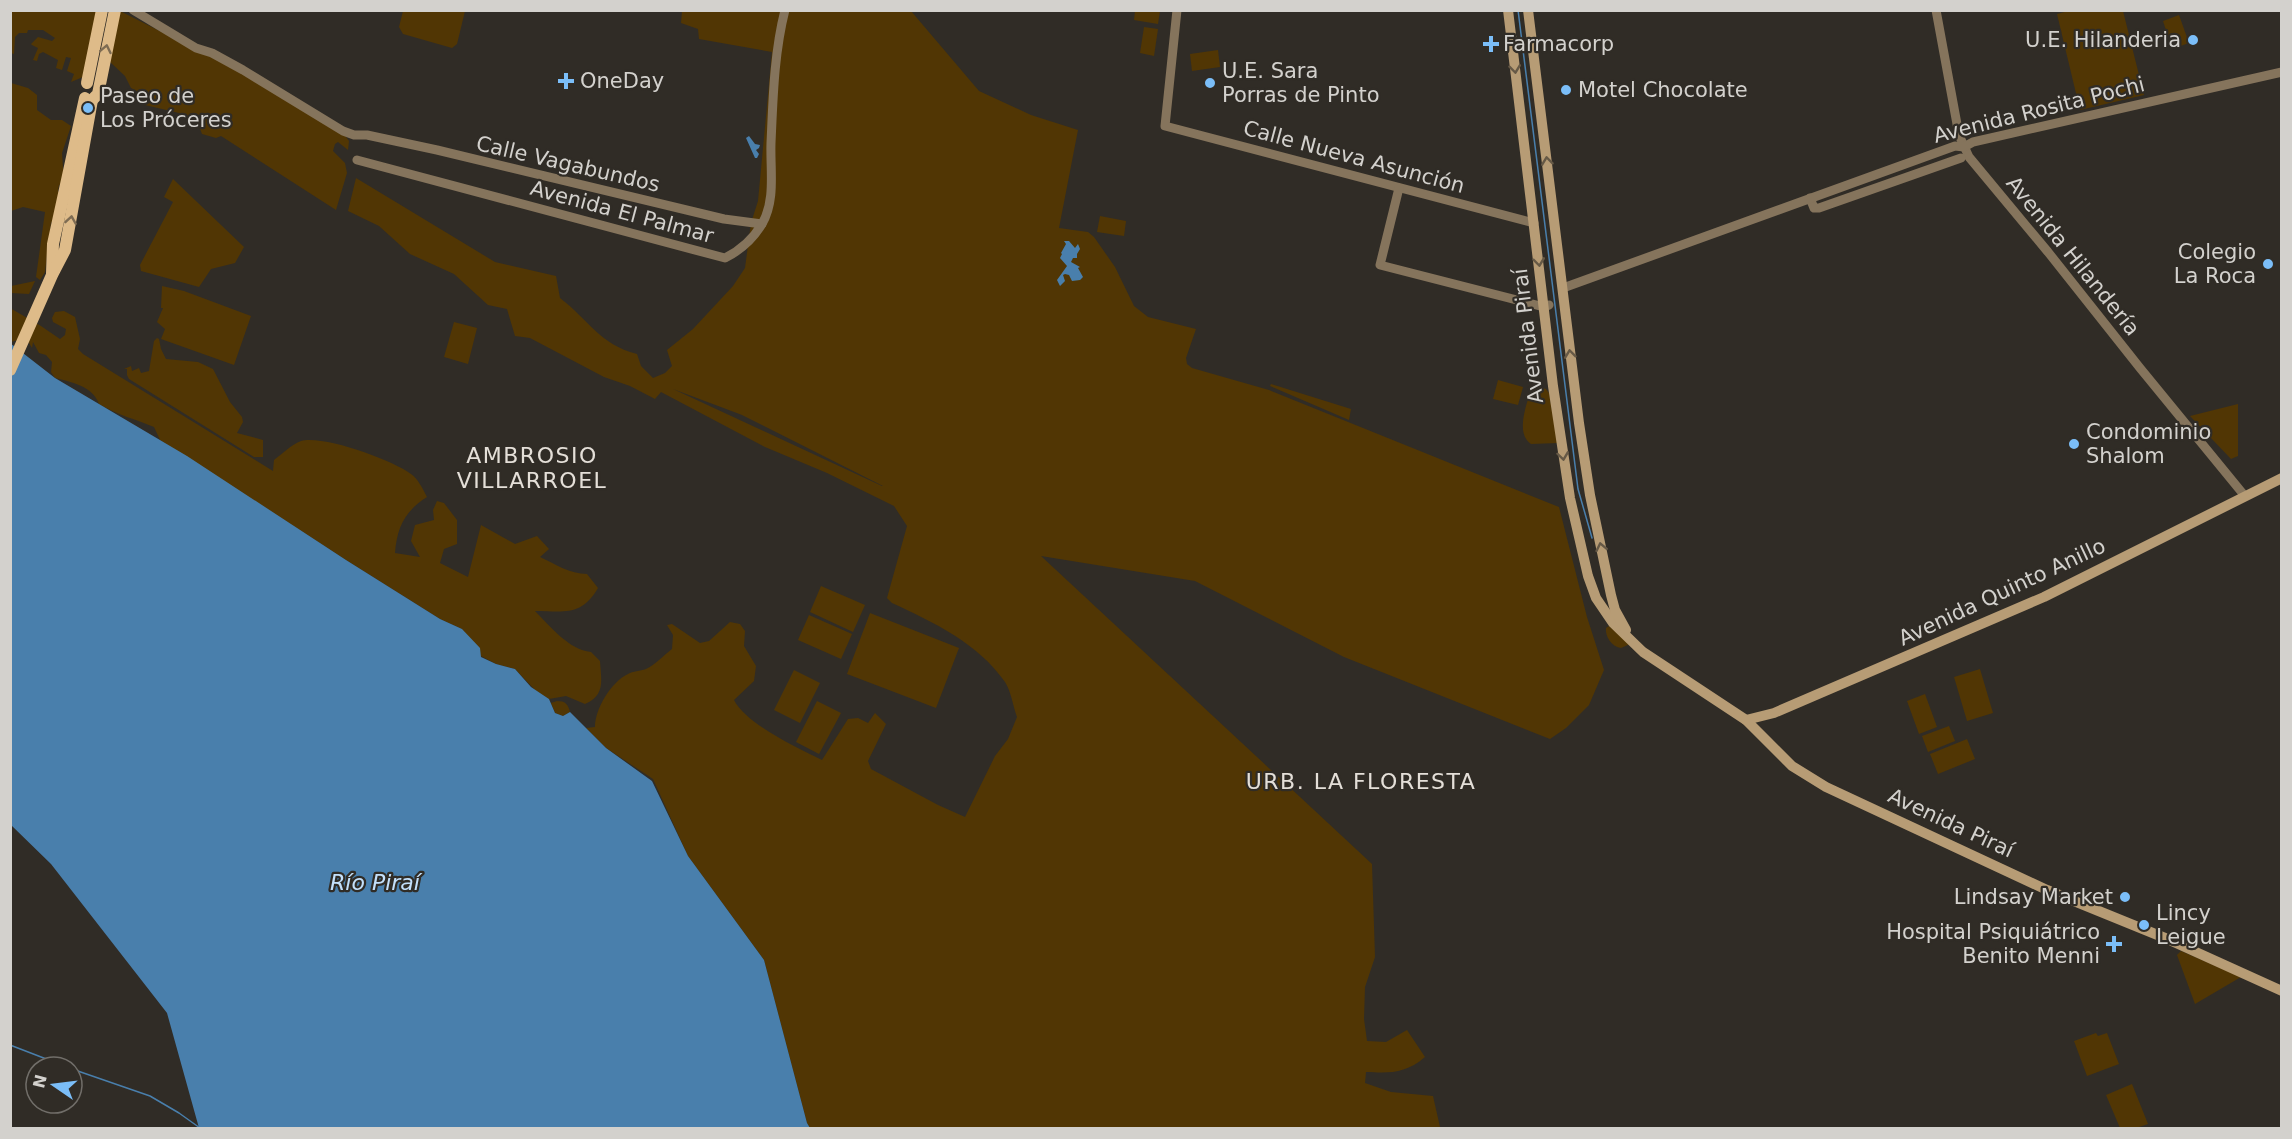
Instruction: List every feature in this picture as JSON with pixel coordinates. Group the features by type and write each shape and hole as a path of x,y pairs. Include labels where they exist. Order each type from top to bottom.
{"main road":[{"path":"10,370 52,275 63,258 67,244 88,99 98,96 93,85 102,10"},
{"path":"93,85 115,10"},
{"name":"Avenida Piraí","path":"1508,10 1570,498 1588,576 1596,598 1607,615 1643,652 1746,720 1792,766 1826,787 2048,890 2164,938 2282,991"},
{"name":"Avenida Piraí","path":"1528,10 1579,423 1605,570 1615,610 1633,641"},
{"name":"Avenida Quinto Anillo","path":"1746,720 1774,714 2034,601 2282,478"},
{"name":"Avenida Quinto Anillo","path":"2268,484 2282,484"},
{"path":"1588,576 1594,581 1599,580 1603,578 1605,570"}],"street":[{"name":"Calle Vagabundos","path":"134,10 196,48 212,53 243,70 343,131 354,135 367,135 724,219 762,224"},
{"name":"Avenida El Palmar","path":"357,160 725,258 749,240 762,224 769,202 772,183 771,147 776,60 785,10"},
{"name":"Calle Nueva Asunción","path":"1177,10 1165,126 1534,223"},
{"name":"Avenida Hilandería","path":"1935,10 1957,123 1969,157 2244,495"},
{"name":"Avenida Rosita Pochi","path":"1563,288 1955,146 1964,147 1973,142 2282,72"},
{"name":"Avenida Rosita Pochi","path":"1810,198 1814,208 1819,208 1960,158"},
{"path":"1399,189 1380,265 1547,306"}],"shaded area":[{"path":"2072,10 2123,11 2144,95 2080,110 2057,14"},
{"path":"11,11 97,11 83,77 71,82 74,74 67,71 71,58 66,57 62,70 56,68 58,60 43,52 39,54 37,61 33,60 38,48 31,44 38,37 52,41 55,38 43,30 28,30 27,33 19,33 15,37 14,54 11,53"},
{"path":"120,11 225,64 344,134 349,141 348,150 338,142 333,151 345,163 347,173 336,210 221,136 216,138 202,134 199,126 193,125 179,113 145,105 140,93 131,88 125,76 110,62"},
{"path":"403,11 465,11 457,44 452,48 403,34 399,27"},
{"path":"682,11 911,11 979,91 1031,115 1078,130 1059,228 1088,232 1094,237 1115,267 1134,306 1148,317 1196,329 1186,358 1187,364 1192,368 1269,390 1559,507 1587,617 1604,670 1589,705 1566,728 1550,739 1344,657 1195,581 1041,556 1372,864 1375,957 1365,987 1364,1019 1367,1041 1386,1042 1407,1030 1425,1057 1411,1067 1397,1071 1366,1072 1365,1083 1391,1092 1433,1096 1440,1127 810,1128 764,960 688,856 653,779 606,748 586,728 595,727 601,704 616,683 630,673 646,669 672,649 673,635 667,625 672,624 700,643 709,641 730,622 740,624 745,631 744,646 756,666 754,681 734,700 749,718 822,760 848,719 858,718 868,723 875,713 886,724 868,761 871,769 965,817 995,756 1008,739 1017,717 1005,682 982,656 954,635 892,603 887,598 907,526 894,506 827,473 765,447 661,392 655,399 630,386 604,377 530,338 515,336 507,309 488,305 454,274 410,254 379,226 348,211 356,178 495,262 556,276 560,298 595,330 613,344 637,354 641,366 653,378 665,373 672,366 667,350 693,329 733,286 745,268 751,223 758,201 772,52 699,39 698,29 681,23","holes":["673,389 742,415 883,486"]},
{"path":"1135,11 1160,11 1158,24 1134,20"},
{"path":"2179,15 2189,43 2172,49 2163,21"},
{"path":"1144,27 1158,29 1154,56 1140,53"},
{"path":"1218,50 1220,67 1192,71 1190,54"},
{"path":"11,83 28,88 37,95 37,110 51,120 62,120 71,126 62,153 64,183 59,185 58,191 61,196 55,219 51,223 45,272 40,280 36,277 45,212 23,207 11,211"},
{"path":"173,179 244,247 235,263 211,269 199,287 141,271 140,265 173,202 164,197"},
{"path":"1100,216 1126,221 1124,236 1097,232"},
{"path":"35,281 29,294 11,293 11,286"},
{"path":"162,286 184,291 251,316 234,365 161,339 165,329 157,322 163,308 161,308"},
{"path":"10,308 60,339 65,335 66,329 53,322 55,312 64,311 75,317 80,339 78,349 83,354 273,471 274,460 287,449 301,441 312,440 358,450 402,468 418,481 427,497 413,508 404,520 398,535 395,553 420,557 411,541 415,525 434,520 433,510 437,501 444,503 457,520 457,544 444,549 440,563 468,577 481,525 515,544 537,536 549,549 540,557 569,570 587,574 598,588 585,604 578,608 563,611 535,611 568,642 591,652 600,661 601,686 596,696 585,704 566,696 549,699 536,691 515,669 496,664 481,656 462,629 440,619 160,440 154,427 106,408 99,404 92,393 81,386 55,378 51,372 52,362 46,355 39,353 33,342 32,348 26,338 11,342"},
{"path":"454,322 477,328 468,364 444,357"},
{"path":"157,338 166,359 198,362 213,369 230,402 242,417 243,422 237,433 263,440 263,457 254,457 129,379 127,369 124,369 131,366 132,371 139,368 141,373 149,371 154,341"},
{"path":"1498,380 1523,387 1518,405 1493,399"},
{"path":"1271,384 1351,409 1349,420 1270,386"},
{"path":"1533,385 1546,389 1549,393 1558,443 1531,444 1526,439 1523,432 1524,416"},
{"path":"2238,404 2238,456 2231,459 2190,416"},
{"path":"821,586 865,605 853,632 810,612"},
{"path":"870,613 959,648 936,708 847,674"},
{"path":"809,615 852,634 841,659 798,640"},
{"path":"1609,626 1630,644 1621,648 1612,644 1606,631"},
{"path":"1980,669 1993,713 1967,721 1954,677"},
{"path":"794,670 820,683 800,723 774,710"},
{"path":"1925,694 1937,727 1919,734 1907,701"},
{"path":"557,701 566,703 570,712 563,716 555,713 551,703"},
{"path":"817,701 841,713 819,754 796,742"},
{"path":"1949,726 1955,741 1928,752 1922,736"},
{"path":"1967,739 1975,759 1938,774 1930,754"},
{"path":"2181,951 2241,977 2195,1004 2177,955"},
{"path":"2096,1033 2098,1036 2107,1033 2119,1064 2087,1076 2074,1041"},
{"path":"2132,1084 2148,1124 2136,1128 2120,1128 2106,1095"}],"water":[{"path":"749,136 755,144 760,145 756,150 759,154 757,158 746,138"},
{"path":"1064,241 1069,241 1075,248 1078,244 1080,249 1077,258 1073,258 1071,262 1080,267 1078,268 1083,277 1072,281 1069,275 1065,274 1063,275 1065,281 1060,286 1057,280 1067,266 1060,258 1066,244"},
{"name":"Río Piraí","path":"10,343 55,378 187,456 440,619 462,629 480,648 481,657 515,669 531,687 549,699 555,713 563,716 570,712 606,748 652,781 688,856 764,960 810,1128 199,1128 167,1013 51,864 11,825"}],"waterway":[{"path":"1518,10 1578,489 1592,538"},
{"name":"Río Piraí","path":"10,1045 36,1055"},
{"name":"Río Piraí","path":"84,1073 150,1096 200,1128"}],"place":[{"name":"U.E. Hilanderia","path":"2193,40"},
{"name":"Farmacorp","path":"1491,44"},
{"name":"OneDay","path":"566,81"},
{"name":"U.E. Sara Porras de Pinto","path":"1210,83"},
{"name":"Motel Chocolate","path":"1566,90"},
{"name":"Paseo de Los Próceres","path":"88,108"},
{"name":"Colegio La Roca","path":"2268,264"},
{"name":"Condominio Shalom","path":"2074,444"},
{"name":"Lindsay Market","path":"2125,897"},
{"name":"Lincy Leigue","path":"2144,925"},
{"name":"Hospital Psiquiátrico Benito Menni","path":"2114,944"}],"district":[{"name":"AMBROSIO VILLARROEL","path":"532,468"},
{"name":"URB. LA FLORESTA","path":"1361,781"}]}
